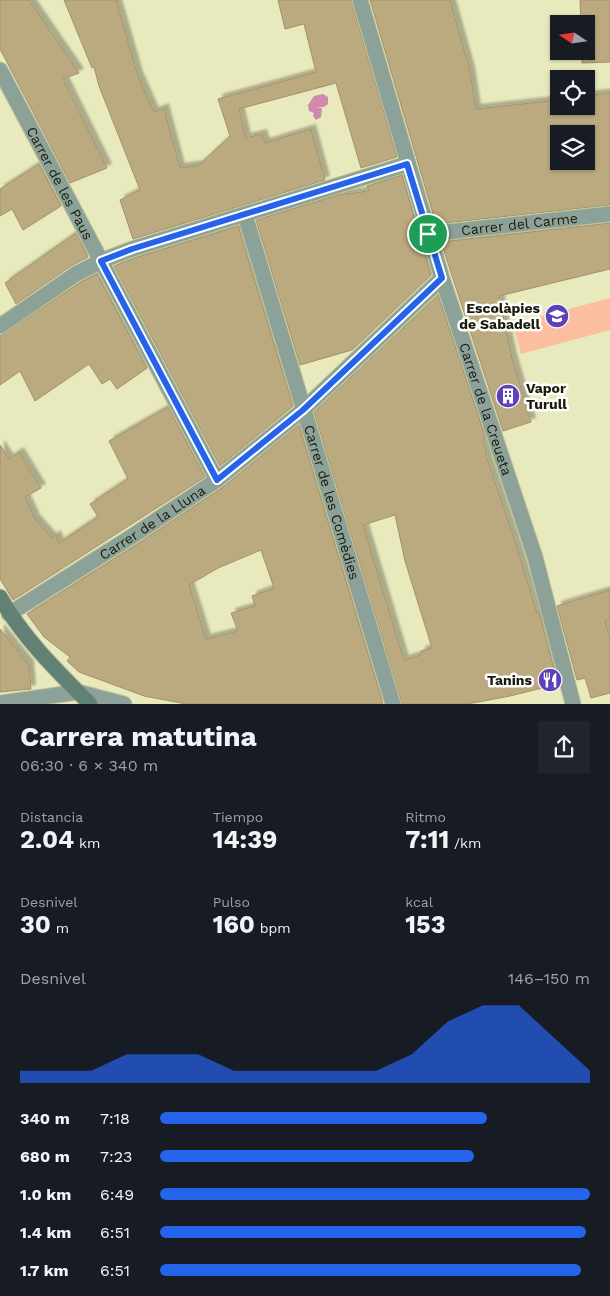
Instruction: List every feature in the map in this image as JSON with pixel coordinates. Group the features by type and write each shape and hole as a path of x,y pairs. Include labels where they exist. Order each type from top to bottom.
{"street":[{"name":"Carrer de la Creueta","path":"360,0 428,234 535,557 573,704"},
{"name":"Carrer de les Paus","path":"0,70 217,480"},
{"path":"0,326 76,274 101,261 132,249 407,164"},
{"name":"Carrer del Carme","path":"428,234 610,214"},
{"name":"Carrer de les Comèdies","path":"245,215 392,704"},
{"name":"Carrer de la Lluna","path":"9,614 217,480 303,410 442,278"},
{"path":"0,597 9,614 25,636 90,704"},
{"path":"0,703 78,692 124,704"}],"shaded area":[{"path":"323,94 328,97 328,104 324,107 316,107 322,108 321,117 316,120 313,116 314,113 309,111 308,105 314,96"},
{"path":"610,298 610,330 521,354 513,324"}],"building":[{"path":"0,0 29,0 79,73 63,79 107,168 70,183 0,49"},
{"path":"64,0 116,0 138,76 154,112 164,108 180,168 199,165 230,136 218,99 316,72 304,24 285,29 278,0 351,0 397,157 361,168 336,83 239,109 246,138 262,134 265,143 311,129 325,180 133,239 120,200 140,190 99,86 94,67 92,68"},
{"path":"370,0 450,0 470,71 476,109 550,101 550,115 595,115 595,95 610,93 610,205 436,224"},
{"path":"580,0 610,0 610,62 582,63 582,60 595,60 595,15 581,15"},
{"path":"39,164 61,206 23,230 12,209 0,216 0,189"},
{"path":"402,175 431,275 352,350 300,365 256,220 338,195 369,191 367,186"},
{"path":"610,223 610,269 499,296 512,358 531,422 503,431 441,242"},
{"path":"238,226 293,406 220,466 114,266"},
{"path":"76,233 88,257 71,266 16,304 5,283"},
{"path":"97,274 147,368 117,389 110,379 102,384 89,364 35,401 20,371 0,385 0,336 81,282"},
{"path":"438,295 485,436 483,437 487,458 537,613 539,612 558,684 468,704 402,704 314,412","holes":["395,515 405,561 432,648 421,651 421,655 404,660 363,525"]},
{"path":"168,407 205,477 13,600 0,579 0,445 9,459 19,452 41,488 25,497 35,519 52,538 56,535 59,543 98,517 90,504 128,479 109,441"},
{"path":"299,425 383,704 186,704 144,696 79,672 67,661 70,657 44,637 27,614 222,488","holes":["261,550 274,588 252,596 255,606 231,613 238,631 206,639 189,585 218,568"]},
{"path":"610,590 610,619 605,621 610,638 610,693 591,698 585,678 577,680 557,606"},
{"path":"0,629 29,665 31,689 0,692"}],"place":[{"name":"Escolàpies de Sabadell","path":"557,316"},
{"name":"Vapor Turull","path":"508,396"},
{"name":"Tanins","path":"550,680"}],"route":[{"path":"407,164 428,234 442,278 303,410 217,480 101,261 132,249 407,164"}]}
